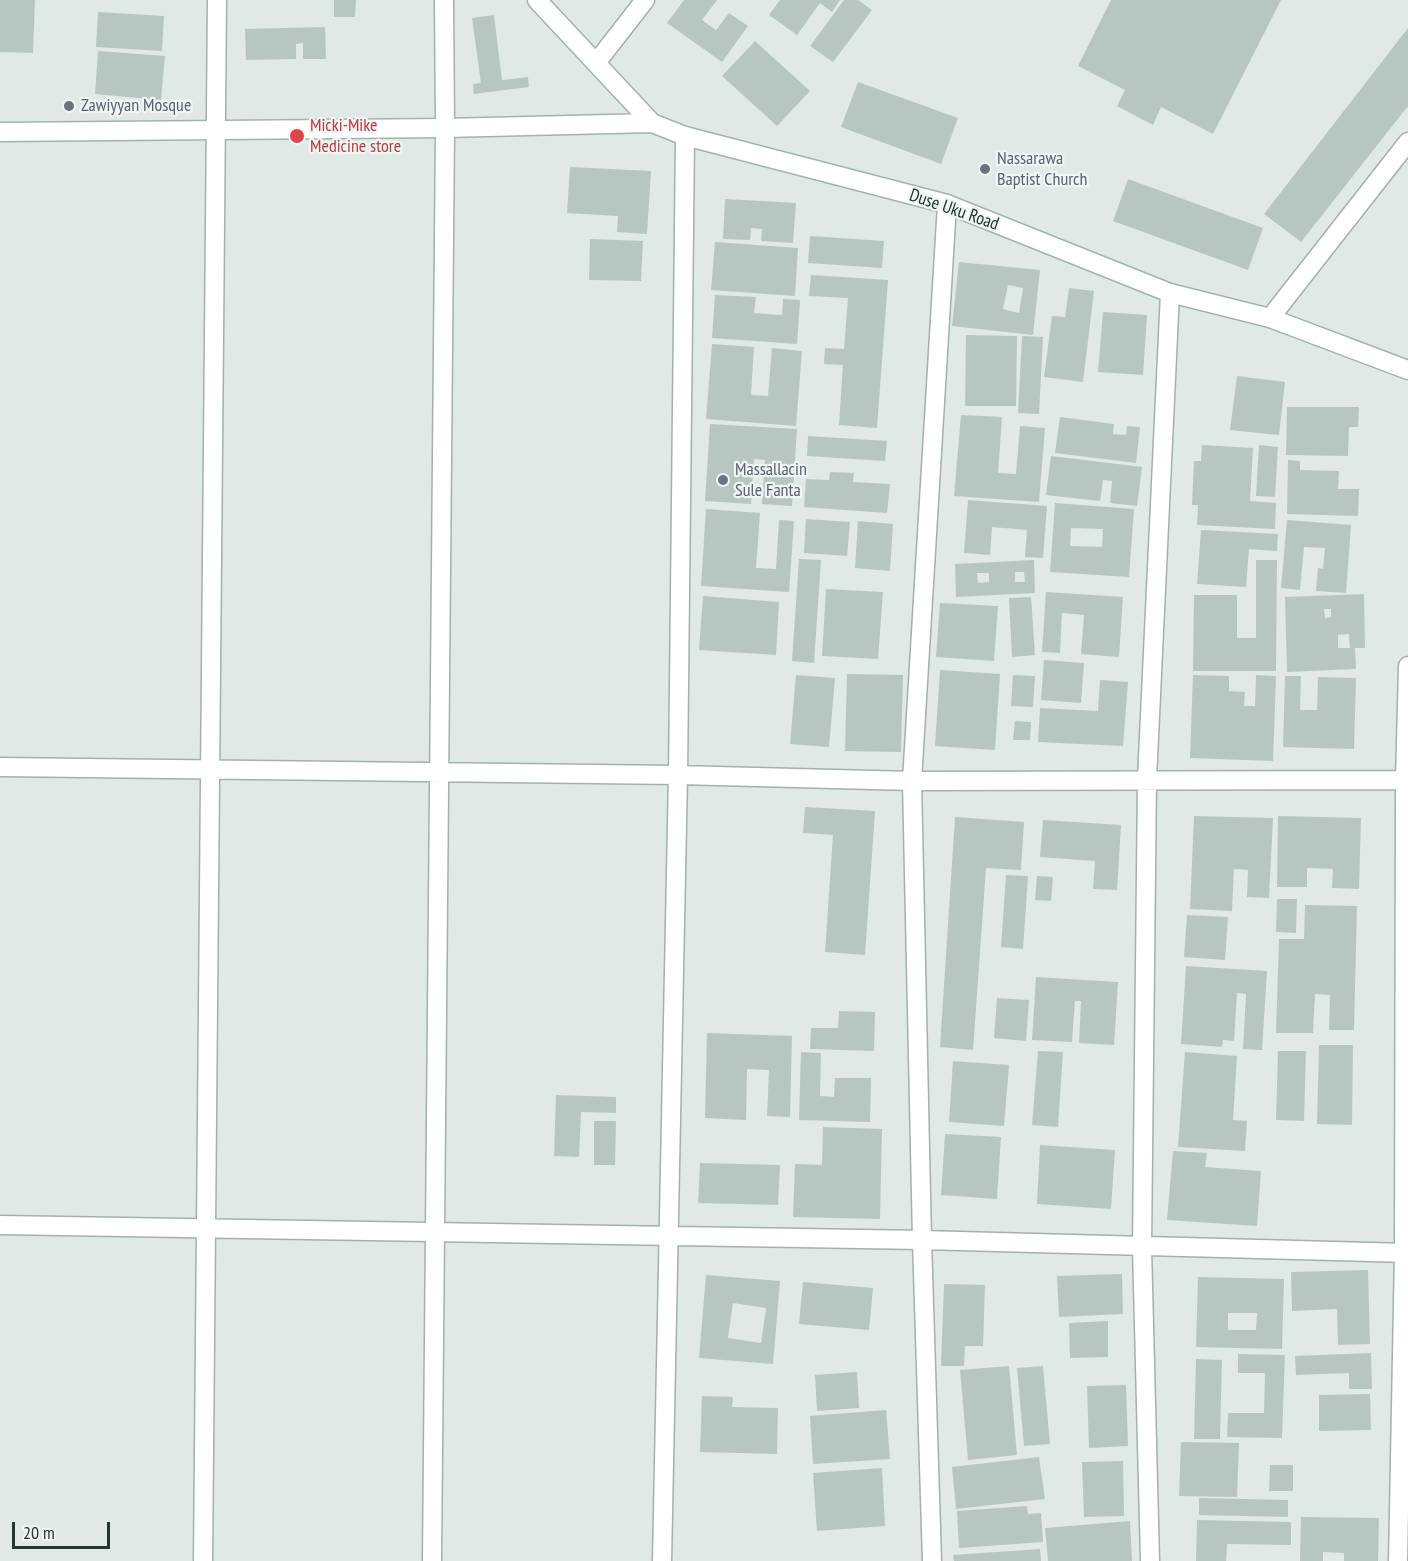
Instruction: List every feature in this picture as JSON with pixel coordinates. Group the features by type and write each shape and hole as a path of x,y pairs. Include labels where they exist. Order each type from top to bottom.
{"street":[{"path":"203,1561 217,0"},
{"path":"432,1561 436,1234 437,774 445,128 444,0"},
{"name":"Duse Uku Road","path":"537,0 652,123 685,136 947,204 1170,293 1270,318 1408,370"},
{"path":"596,63 645,0"},
{"path":"0,132 445,128 652,123"},
{"path":"662,1561 678,775 685,136"},
{"path":"1270,318 1408,142"},
{"path":"932,1561 912,782 947,204"},
{"path":"1150,1561 1142,1247 1147,779 1170,293"},
{"path":"1398,1561 1406,1253 1408,666"},
{"path":"0,766 210,768 437,774 678,775 912,782 1147,779 1406,780"},
{"path":"0,1225 436,1234 922,1240 1406,1253"}],"building":[{"path":"0,0 35,0 33,53 0,52"},
{"path":"334,0 356,0 355,17 334,17"},
{"path":"684,0 717,0 702,20 716,30 729,13 748,26 722,62 667,23"},
{"path":"780,0 840,0 832,12 820,3 797,35 769,15"},
{"path":"844,0 858,0 872,10 833,62 810,46"},
{"path":"1111,0 1281,0 1213,134 1161,107 1153,125 1117,106 1125,90 1078,66"},
{"path":"98,12 164,16 162,51 96,47"},
{"path":"494,15 502,80 528,77 529,87 474,94 473,84 481,83 472,18"},
{"path":"325,27 326,59 303,59 303,43 296,44 296,59 246,60 245,29"},
{"path":"1408,28 1408,106 1301,242 1264,214"},
{"path":"755,41 810,91 777,126 722,76"},
{"path":"98,51 165,56 161,100 95,94"},
{"path":"858,82 958,118 941,164 841,127"},
{"path":"570,167 651,171 647,234 617,232 618,216 567,213"},
{"path":"1128,179 1263,228 1248,270 1113,221"},
{"path":"725,199 796,203 793,243 761,241 762,229 751,228 750,240 723,239"},
{"path":"810,236 884,241 882,268 808,263"},
{"path":"590,239 643,241 641,281 589,280"},
{"path":"715,242 798,248 795,296 711,290"},
{"path":"959,262 1040,270 1033,335 952,326","holes":["1008,285 1023,288 1019,313 1003,309"]},
{"path":"811,275 888,280 877,428 839,425 843,365 824,364 825,348 844,349 848,298 809,296"},
{"path":"1069,288 1094,291 1083,382 1044,377 1052,316 1065,317"},
{"path":"715,295 756,297 754,313 782,315 783,299 800,300 797,344 712,338"},
{"path":"1103,312 1147,315 1143,375 1098,372"},
{"path":"966,335 1017,336 1016,406 965,406"},
{"path":"1022,336 1043,337 1039,414 1018,413"},
{"path":"712,344 754,347 751,395 768,396 772,348 802,351 796,426 706,419"},
{"path":"1237,376 1285,382 1279,435 1230,430"},
{"path":"1287,407 1359,407 1358,427 1349,427 1348,456 1286,455"},
{"path":"961,415 1002,417 998,473 1016,474 1020,426 1045,428 1039,502 954,496"},
{"path":"1060,417 1114,424 1113,434 1126,435 1127,426 1140,427 1136,463 1055,453"},
{"path":"710,424 797,429 792,506 762,504 765,460 754,459 751,504 705,501"},
{"path":"808,436 887,441 885,461 807,456"},
{"path":"1202,445 1253,448 1250,501 1276,503 1275,529 1197,525 1198,505 1192,505 1194,461 1201,461"},
{"path":"1259,445 1278,447 1275,497 1256,496"},
{"path":"1051,456 1142,467 1137,506 1110,503 1112,481 1103,480 1100,501 1046,495"},
{"path":"1288,460 1300,461 1300,470 1339,471 1338,489 1359,489 1358,516 1287,514"},
{"path":"830,472 854,473 853,482 890,484 887,513 804,507 806,479 829,480"},
{"path":"968,500 1047,506 1043,558 1025,557 1027,530 992,527 990,555 964,553"},
{"path":"1055,503 1134,509 1129,577 1050,572","holes":["1071,528 1103,529 1102,547 1070,546"]},
{"path":"706,509 760,513 756,568 776,569 779,520 794,521 789,592 701,586"},
{"path":"806,519 850,522 847,556 804,553"},
{"path":"1287,520 1351,525 1346,593 1316,591 1318,568 1323,569 1325,548 1304,547 1300,590 1281,588"},
{"path":"858,521 893,524 890,571 855,568"},
{"path":"1201,530 1278,534 1277,551 1249,549 1246,587 1197,584"},
{"path":"799,559 821,560 814,663 792,661"},
{"path":"1034,560 1035,593 956,597 955,564","holes":["1015,572 1024,572 1025,582 1015,582","977,573 989,573 989,582 978,583"]},
{"path":"1256,560 1277,560 1276,671 1193,671 1194,595 1237,595 1237,638 1256,638"},
{"path":"826,589 883,592 878,659 822,656"},
{"path":"1046,592 1123,597 1119,657 1081,654 1084,615 1062,613 1060,653 1042,652"},
{"path":"1364,594 1365,648 1355,648 1356,669 1287,672 1285,597","holes":["1324,609 1331,609 1331,617 1325,618","1349,634 1350,648 1338,648 1338,635"]},
{"path":"703,596 779,602 776,655 699,650"},
{"path":"1031,597 1035,655 1012,657 1009,598"},
{"path":"940,603 998,606 994,661 936,657"},
{"path":"1044,660 1084,663 1081,703 1041,700"},
{"path":"940,670 1000,674 995,750 935,746"},
{"path":"847,674 903,675 901,752 845,751"},
{"path":"796,675 835,678 829,747 790,744"},
{"path":"1013,675 1035,676 1033,707 1011,706"},
{"path":"1193,675 1229,676 1229,691 1245,692 1244,706 1255,706 1256,675 1276,676 1273,761 1190,758"},
{"path":"1285,676 1301,676 1300,710 1317,710 1318,677 1356,678 1354,749 1283,747"},
{"path":"1100,680 1128,682 1123,746 1038,742 1040,708 1098,711"},
{"path":"1015,721 1031,722 1030,740 1013,740"},
{"path":"805,807 875,811 865,955 825,952 833,835 803,833"},
{"path":"1194,816 1273,818 1269,898 1247,897 1248,870 1234,869 1232,911 1190,909"},
{"path":"1278,816 1361,818 1359,889 1332,888 1333,869 1307,868 1307,887 1277,887"},
{"path":"955,817 1024,822 1021,870 986,868 973,1050 940,1047"},
{"path":"1043,820 1121,825 1117,890 1093,889 1095,861 1040,857"},
{"path":"1006,875 1028,876 1023,949 1001,947"},
{"path":"1037,876 1053,877 1051,901 1035,900"},
{"path":"1277,899 1297,899 1296,933 1276,932"},
{"path":"1305,905 1357,906 1354,1030 1329,1030 1330,995 1315,994 1313,1033 1276,1033 1279,939 1304,939"},
{"path":"1187,915 1228,917 1225,960 1184,957"},
{"path":"1186,966 1267,971 1262,1050 1243,1049 1246,994 1237,993 1234,1041 1223,1040 1222,1047 1181,1044"},
{"path":"1036,977 1118,982 1114,1045 1079,1043 1081,1001 1075,1001 1072,1042 1032,1040"},
{"path":"997,998 1029,1000 1026,1041 994,1038"},
{"path":"839,1011 875,1012 874,1051 810,1049 811,1028 838,1028"},
{"path":"707,1033 792,1036 790,1117 767,1116 769,1070 747,1069 746,1120 705,1118"},
{"path":"1319,1045 1353,1045 1352,1125 1317,1124"},
{"path":"1038,1051 1063,1052 1058,1127 1032,1125"},
{"path":"1278,1051 1306,1051 1304,1121 1276,1120"},
{"path":"801,1052 821,1053 820,1096 834,1097 835,1078 871,1078 870,1122 799,1120"},
{"path":"1185,1052 1237,1056 1233,1120 1247,1121 1245,1151 1178,1147"},
{"path":"953,1061 1009,1065 1004,1126 949,1122"},
{"path":"556,1095 616,1097 616,1113 581,1112 579,1157 554,1156"},
{"path":"594,1121 616,1121 615,1165 594,1165"},
{"path":"823,1127 882,1129 880,1219 793,1217 795,1164 822,1165"},
{"path":"945,1134 1001,1137 997,1199 941,1195"},
{"path":"1040,1145 1115,1150 1111,1209 1037,1204"},
{"path":"1173,1151 1207,1153 1205,1167 1261,1171 1257,1226 1167,1220"},
{"path":"700,1163 780,1165 778,1205 698,1203"},
{"path":"1368,1270 1370,1344 1338,1345 1337,1309 1292,1311 1291,1272"},
{"path":"1122,1274 1123,1314 1059,1317 1057,1276"},
{"path":"706,1275 780,1281 773,1364 699,1358","holes":["733,1303 766,1308 761,1343 728,1338"]},
{"path":"1198,1277 1284,1279 1282,1349 1196,1347","holes":["1228,1313 1257,1313 1256,1330 1228,1330"]},
{"path":"803,1282 873,1288 869,1330 799,1324"},
{"path":"944,1284 985,1285 983,1346 965,1346 964,1366 941,1366"},
{"path":"1108,1321 1108,1357 1070,1358 1069,1323"},
{"path":"1371,1353 1372,1389 1349,1389 1349,1373 1296,1375 1295,1356"},
{"path":"1238,1354 1285,1355 1282,1438 1227,1437 1228,1413 1264,1413 1265,1373 1238,1373"},
{"path":"1196,1359 1222,1360 1220,1439 1194,1439"},
{"path":"1009,1366 1017,1455 968,1460 960,1370"},
{"path":"1043,1366 1050,1444 1024,1446 1017,1368"},
{"path":"857,1372 859,1408 817,1411 815,1375"},
{"path":"1126,1385 1128,1446 1089,1448 1087,1386"},
{"path":"1370,1394 1371,1430 1319,1431 1319,1395"},
{"path":"702,1396 733,1397 732,1407 778,1408 777,1454 700,1452"},
{"path":"886,1410 890,1459 813,1464 810,1416"},
{"path":"1181,1442 1239,1443 1237,1497 1179,1496"},
{"path":"1039,1457 1045,1499 956,1509 952,1467"},
{"path":"1123,1461 1124,1516 1084,1517 1082,1462"},
{"path":"1270,1465 1293,1465 1293,1491 1269,1491"},
{"path":"882,1468 885,1526 817,1531 813,1473"},
{"path":"1199,1498 1288,1500 1288,1517 1199,1515"},
{"path":"1027,1506 1028,1514 1041,1513 1043,1542 959,1548 957,1511"},
{"path":"1301,1517 1379,1518 1378,1561 1344,1561 1344,1553 1323,1552 1323,1561 1300,1561"},
{"path":"1197,1520 1291,1522 1291,1545 1227,1544 1226,1561 1196,1561"},
{"path":"1130,1521 1132,1561 1048,1561 1045,1528"},
{"path":"1040,1549 1041,1561 954,1561 953,1555"}],"place":[{"name":"Zawiyyan Mosque","path":"69,106"},
{"name":"Micki-Mike Medicine store","path":"297,136"},
{"name":"Nassarawa Baptist Church","path":"985,169"},
{"name":"Massallacin Sule Fanta","path":"723,480"}]}
